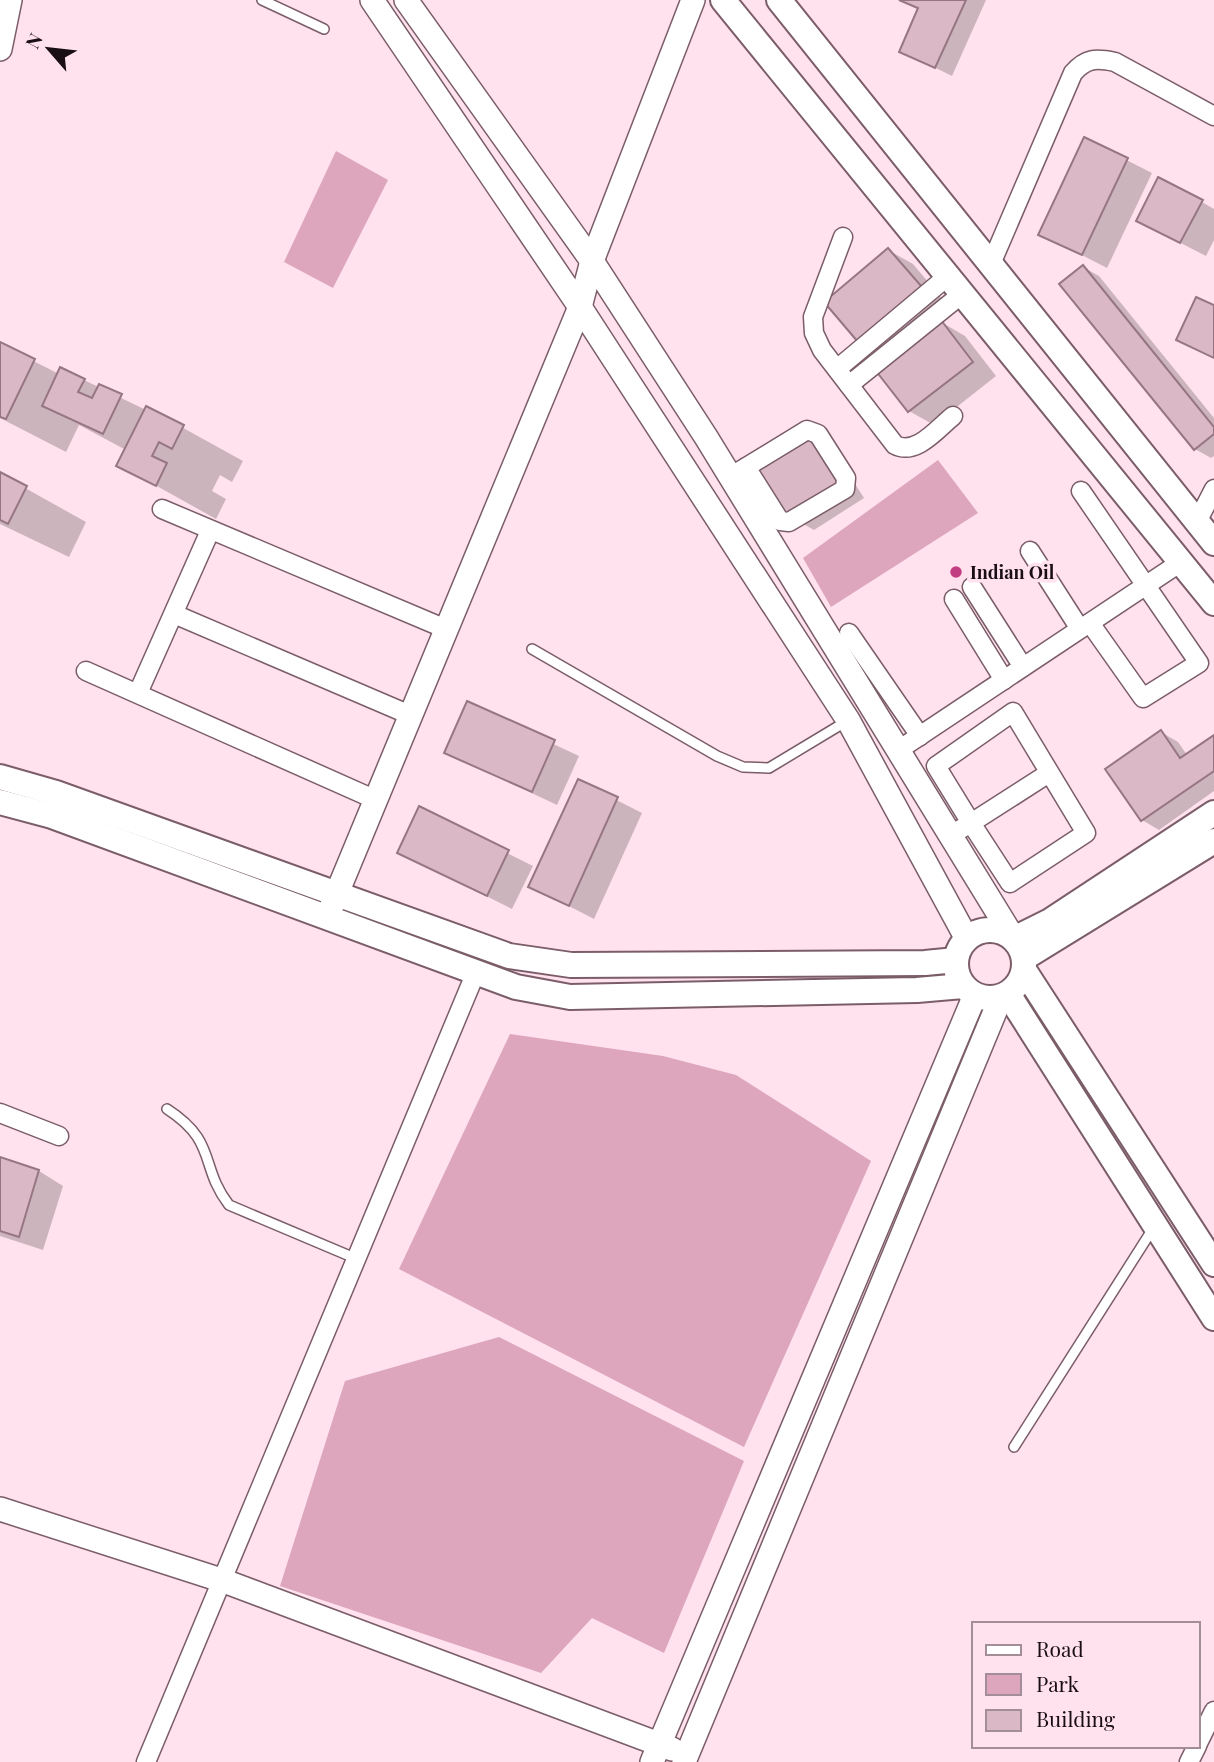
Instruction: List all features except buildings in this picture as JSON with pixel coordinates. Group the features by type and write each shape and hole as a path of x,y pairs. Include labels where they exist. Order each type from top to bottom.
{"main road":[{"path":"723,0 1214,603"},
{"path":"779,0 1214,542"},
{"path":"0,777 56,793 509,956 571,965 925,963 961,949 988,930 1002,931 1021,956 1213,1260"},
{"path":"0,802 52,816 516,987 570,997 917,990 969,991 984,999 1005,995 1019,984 1021,956 1051,921 1214,813"},
{"path":"1021,956 1214,841"},
{"path":"961,949 957,972 969,991"},
{"path":"1005,995 1214,1318"}],"street":[{"path":"0,49 10,0"},
{"path":"372,0 580,307 848,720 961,949"},
{"path":"406,0 738,472 897,751 1021,956"},
{"path":"327,917 580,307 592,261 693,0"},
{"path":"991,264 1073,73 1082,63 1097,58 1115,62 1214,116"},
{"path":"843,237 813,317 814,333 837,369 895,445 903,449 913,448 953,416"},
{"path":"837,369 955,285"},
{"path":"849,385 955,285"},
{"path":"807,430 818,433 846,478 845,489 789,522 780,520 738,472 807,430"},
{"path":"1197,522 1214,489"},
{"path":"1030,551 1085,626 1143,698 1199,663 1081,491"},
{"path":"162,509 446,629"},
{"path":"138,693 210,531"},
{"path":"897,751 1181,562"},
{"path":"972,587 1023,667"},
{"path":"954,599 1004,680"},
{"path":"174,614 410,715"},
{"path":"849,633 920,736"},
{"path":"86,671 374,799"},
{"path":"1013,712 1086,833 1010,883 971,822 936,766 1013,712"},
{"path":"949,836 1049,773"},
{"path":"146,1762 224,1581 476,972"},
{"path":"656,1754 969,991"},
{"path":"0,1509 224,1581 656,1754 686,1758 1005,995"},
{"path":"0,1113 59,1136"},
{"path":"1200,1741 1214,1711"}],"lane":[{"path":"262,0 324,29"},
{"path":"532,649 717,756 743,767 769,768 848,720"},
{"path":"167,1109 198,1134 220,1193 229,1205 357,1259"},
{"path":"1014,1447 1156,1225"}],"green space":[{"path":"336,151 388,180 333,288 284,262"},
{"path":"938,460 978,513 831,607 803,558"},
{"path":"510,1034 663,1056 736,1075 871,1161 744,1447 399,1269"},
{"path":"499,1337 744,1461 664,1653 592,1618 541,1673 280,1586 345,1381"}],"place":[{"name":"Indian Oil","path":"956,572"}]}
